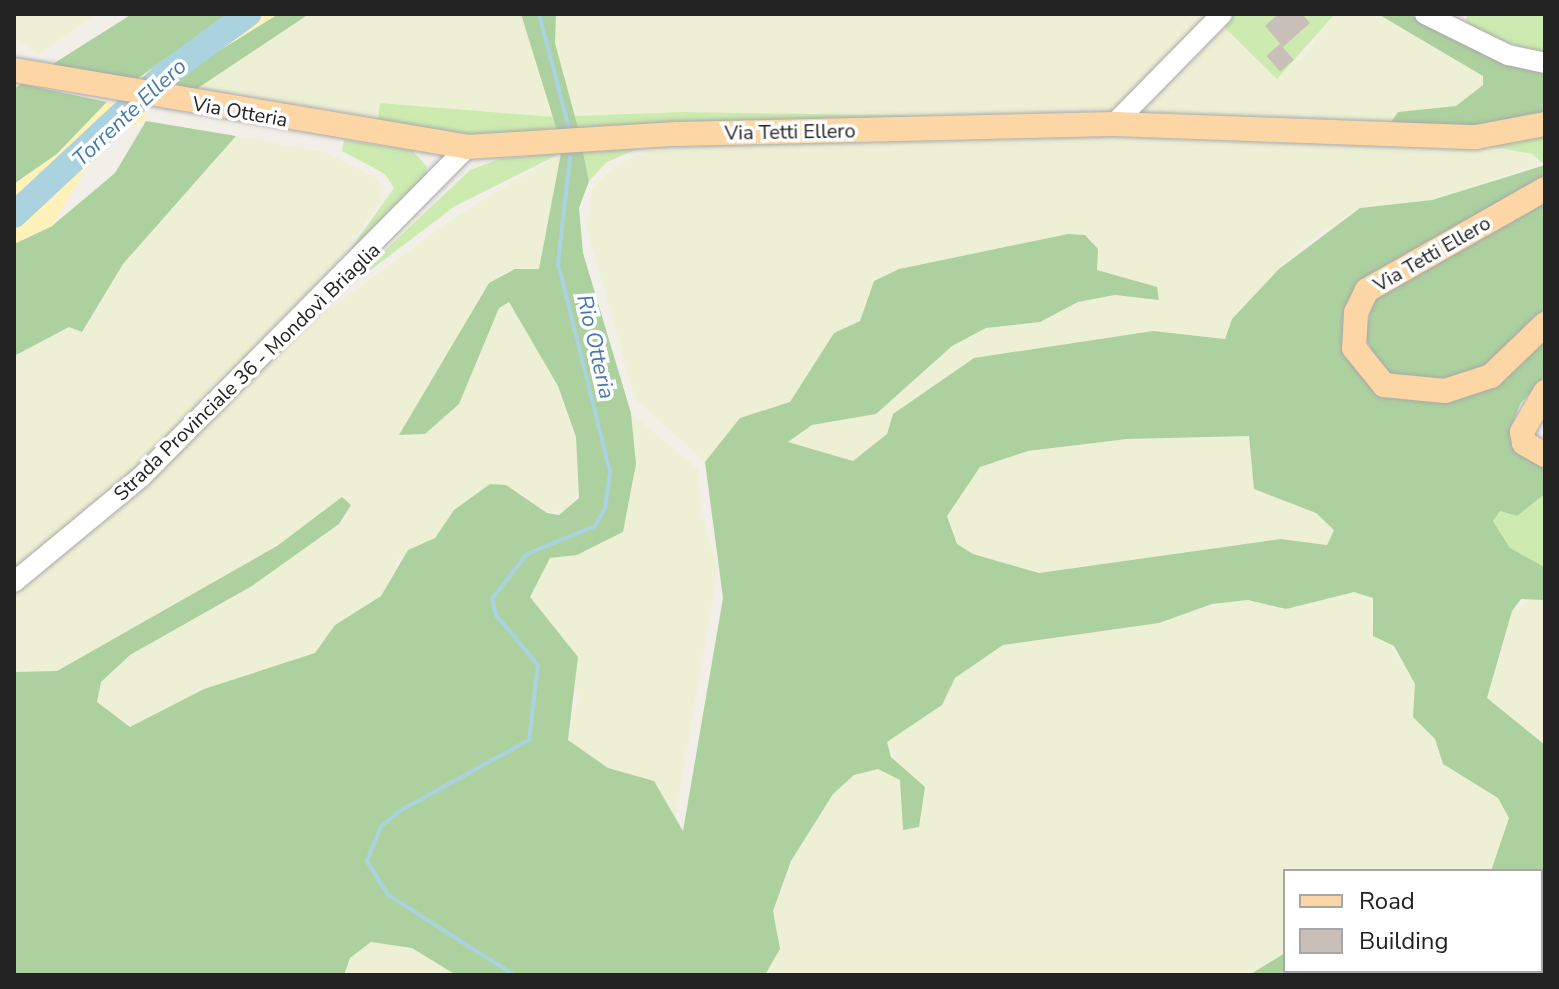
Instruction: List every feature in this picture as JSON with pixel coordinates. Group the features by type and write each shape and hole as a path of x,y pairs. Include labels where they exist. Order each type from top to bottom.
{"main road":[{"name":"Via Otteria","path":"21,72 78,85 467,147"},
{"name":"Via Tetti Ellero","path":"467,147 571,145 676,134 1114,124 1476,137 1545,124"},
{"name":"Via Tetti Ellero","path":"1545,189 1367,290 1356,313 1354,348 1384,385 1445,391 1491,376 1545,324"},
{"path":"1545,392 1522,432 1524,443 1545,455"}],"street":[{"path":"1114,124 1222,14"},
{"path":"1425,14 1508,55 1545,63"},
{"name":"Strada Provinciale 36 - Mondovì Briaglia","path":"14,582 141,477 467,147"}],"green space":[{"path":"14,14 98,14 39,54 14,39"},
{"path":"132,14 228,14 136,80 45,69"},
{"path":"278,14 309,14 195,90 164,85"},
{"path":"309,14 521,14 554,117 380,103 378,119 195,90"},
{"path":"521,14 556,14 555,43 580,135 559,137"},
{"path":"556,14 1212,14 1112,109 989,117 574,116 555,43"},
{"path":"1232,14 1335,14 1277,79 1222,25"},
{"path":"1335,14 1378,14 1483,76 1483,85 1456,106 1398,112 1389,125 1137,116 1222,25 1300,61"},
{"path":"1378,14 1407,14 1545,70 1545,115 1490,127 1389,125 1398,112 1456,106 1483,85 1483,76"},
{"path":"1468,14 1545,14 1545,56 1463,26"},
{"path":"21,84 107,102 57,154 14,184 14,89"},
{"path":"380,103 554,117 559,137 473,138 378,119"},
{"path":"684,112 989,117 580,135 574,116"},
{"path":"146,121 236,136 123,264 82,332 69,327 14,356 14,244 52,226 115,173"},
{"path":"1545,132 1545,165 1532,154 1484,145"},
{"path":"1125,135 1484,145 1532,155 1539,165 1432,200 1359,208 1305,244 1232,319 1225,340 1121,337 974,358 893,414 887,434 853,461 787,442 812,425 876,414 952,346 986,328 1040,322 1078,302 1115,295 1159,300 1156,287 1096,270 1084,235 1068,234 899,269 874,281 860,321 834,334 790,402 740,418 705,462 635,399 587,229 592,188 615,165 670,142"},
{"path":"236,136 328,153 378,179 383,199 318,287 126,479 14,571 14,356 69,327 83,332 123,264"},
{"path":"344,140 412,150 427,167 426,178 341,262 394,188 385,174 342,151"},
{"path":"640,148 607,162 589,181 583,152"},
{"path":"583,152 589,181 579,208 583,253 631,413 636,464 623,532 577,555 550,558 530,597 578,657 568,740 608,768 654,781 683,831 723,598 705,462 740,418 790,402 834,333 860,321 874,281 899,269 1068,234 1085,235 1098,249 1097,270 1157,287 1159,300 1115,295 1078,302 1040,322 986,328 952,346 876,414 812,425 788,442 853,461 887,434 893,414 974,358 1153,331 1225,339 1232,319 1279,269 1360,208 1432,200 1545,165 1545,176 1370,275 1348,317 1388,393 1412,400 1430,401 1545,337 1545,376 1520,404 1510,431 1523,456 1545,464 1545,494 1517,516 1500,511 1493,521 1510,548 1544,567 1545,543 1545,600 1521,599 1512,611 1487,698 1545,745 1545,975 1249,975 1283,954 1283,973 1543,973 1543,869 1492,869 1509,818 1498,798 1443,764 1435,739 1413,717 1415,684 1394,646 1373,636 1373,598 1354,592 1286,609 1248,600 1212,604 1159,623 1003,645 955,678 942,705 887,742 891,757 925,787 919,827 903,830 900,780 878,769 854,775 833,794 791,861 773,911 780,949 765,975 456,975 412,948 371,942 350,958 344,975 14,975 14,672 57,671 277,546 342,497 351,505 339,524 252,586 130,655 101,682 97,702 130,727 204,689 315,653 335,625 381,596 408,550 435,538 454,510 490,484 506,485 547,513 559,515 579,498 576,437 558,386 509,302 499,308 459,404 425,434 399,435 489,283 515,269 539,269 561,153","holes":["1249,436 1254,489 1316,513 1334,530 1327,545 1280,539 1039,573 973,554 957,544 947,516 980,467 1028,451 1127,439"]},
{"path":"561,153 539,270 506,272 480,294 440,377 406,421 404,438 425,434 459,404 499,308 509,302 554,376 576,438 582,486 569,509 547,513 519,492 454,510 435,538 399,559 382,596 335,625 315,653 204,689 130,727 97,701 101,682 130,655 252,586 339,524 349,515 342,497 277,546 57,671 14,672 14,592 111,517 311,322 455,217"},
{"path":"561,153 455,206 339,294 470,170 499,159"},
{"path":"1545,197 1545,308 1509,351 1463,380 1386,376 1364,336 1374,299"},
{"path":"631,413 698,469 701,512 718,568 674,826 654,781 608,768 568,740 578,697 530,597 550,558 577,555 623,532 636,464"},
{"path":"1249,436 1254,489 1316,513 1334,529 1327,545 1280,539 1039,573 973,554 957,544 947,516 980,466 1028,451 1127,439"},
{"path":"1545,494 1545,568 1510,548 1493,521 1500,511 1517,516"},
{"path":"1354,592 1373,597 1372,618 1416,684 1413,717 1435,739 1443,764 1499,798 1509,818 1492,869 1283,869 1283,954 1249,975 765,975 780,949 773,911 792,861 833,794 855,775 878,768 900,780 903,830 900,766 887,742 942,705 955,678 1003,645 1159,623 1212,604 1248,600 1286,609"},
{"path":"1534,596 1545,600 1545,745 1487,698 1512,611"},
{"path":"371,942 412,948 456,975 344,975 350,958"}],"sand":[{"path":"228,14 278,14 164,85 136,80"},
{"path":"107,102 146,110 146,121 120,130 93,156 52,226 14,244 14,184 57,154"}],"building":[{"path":"1278,14 1302,14 1310,23 1283,47 1265,26"},
{"path":"1280,44 1294,60 1280,72 1266,56"}],"waterway":[{"name":"Torrente Ellero","path":"14,215 162,77 248,14"},
{"name":"Rio Otteria","path":"539,14 570,132"},
{"name":"Rio Otteria","path":"514,975 388,895 367,861 381,826 403,809 529,740 538,665 496,615 492,599 527,554 595,526 605,508 610,472 558,263 571,149"}]}
